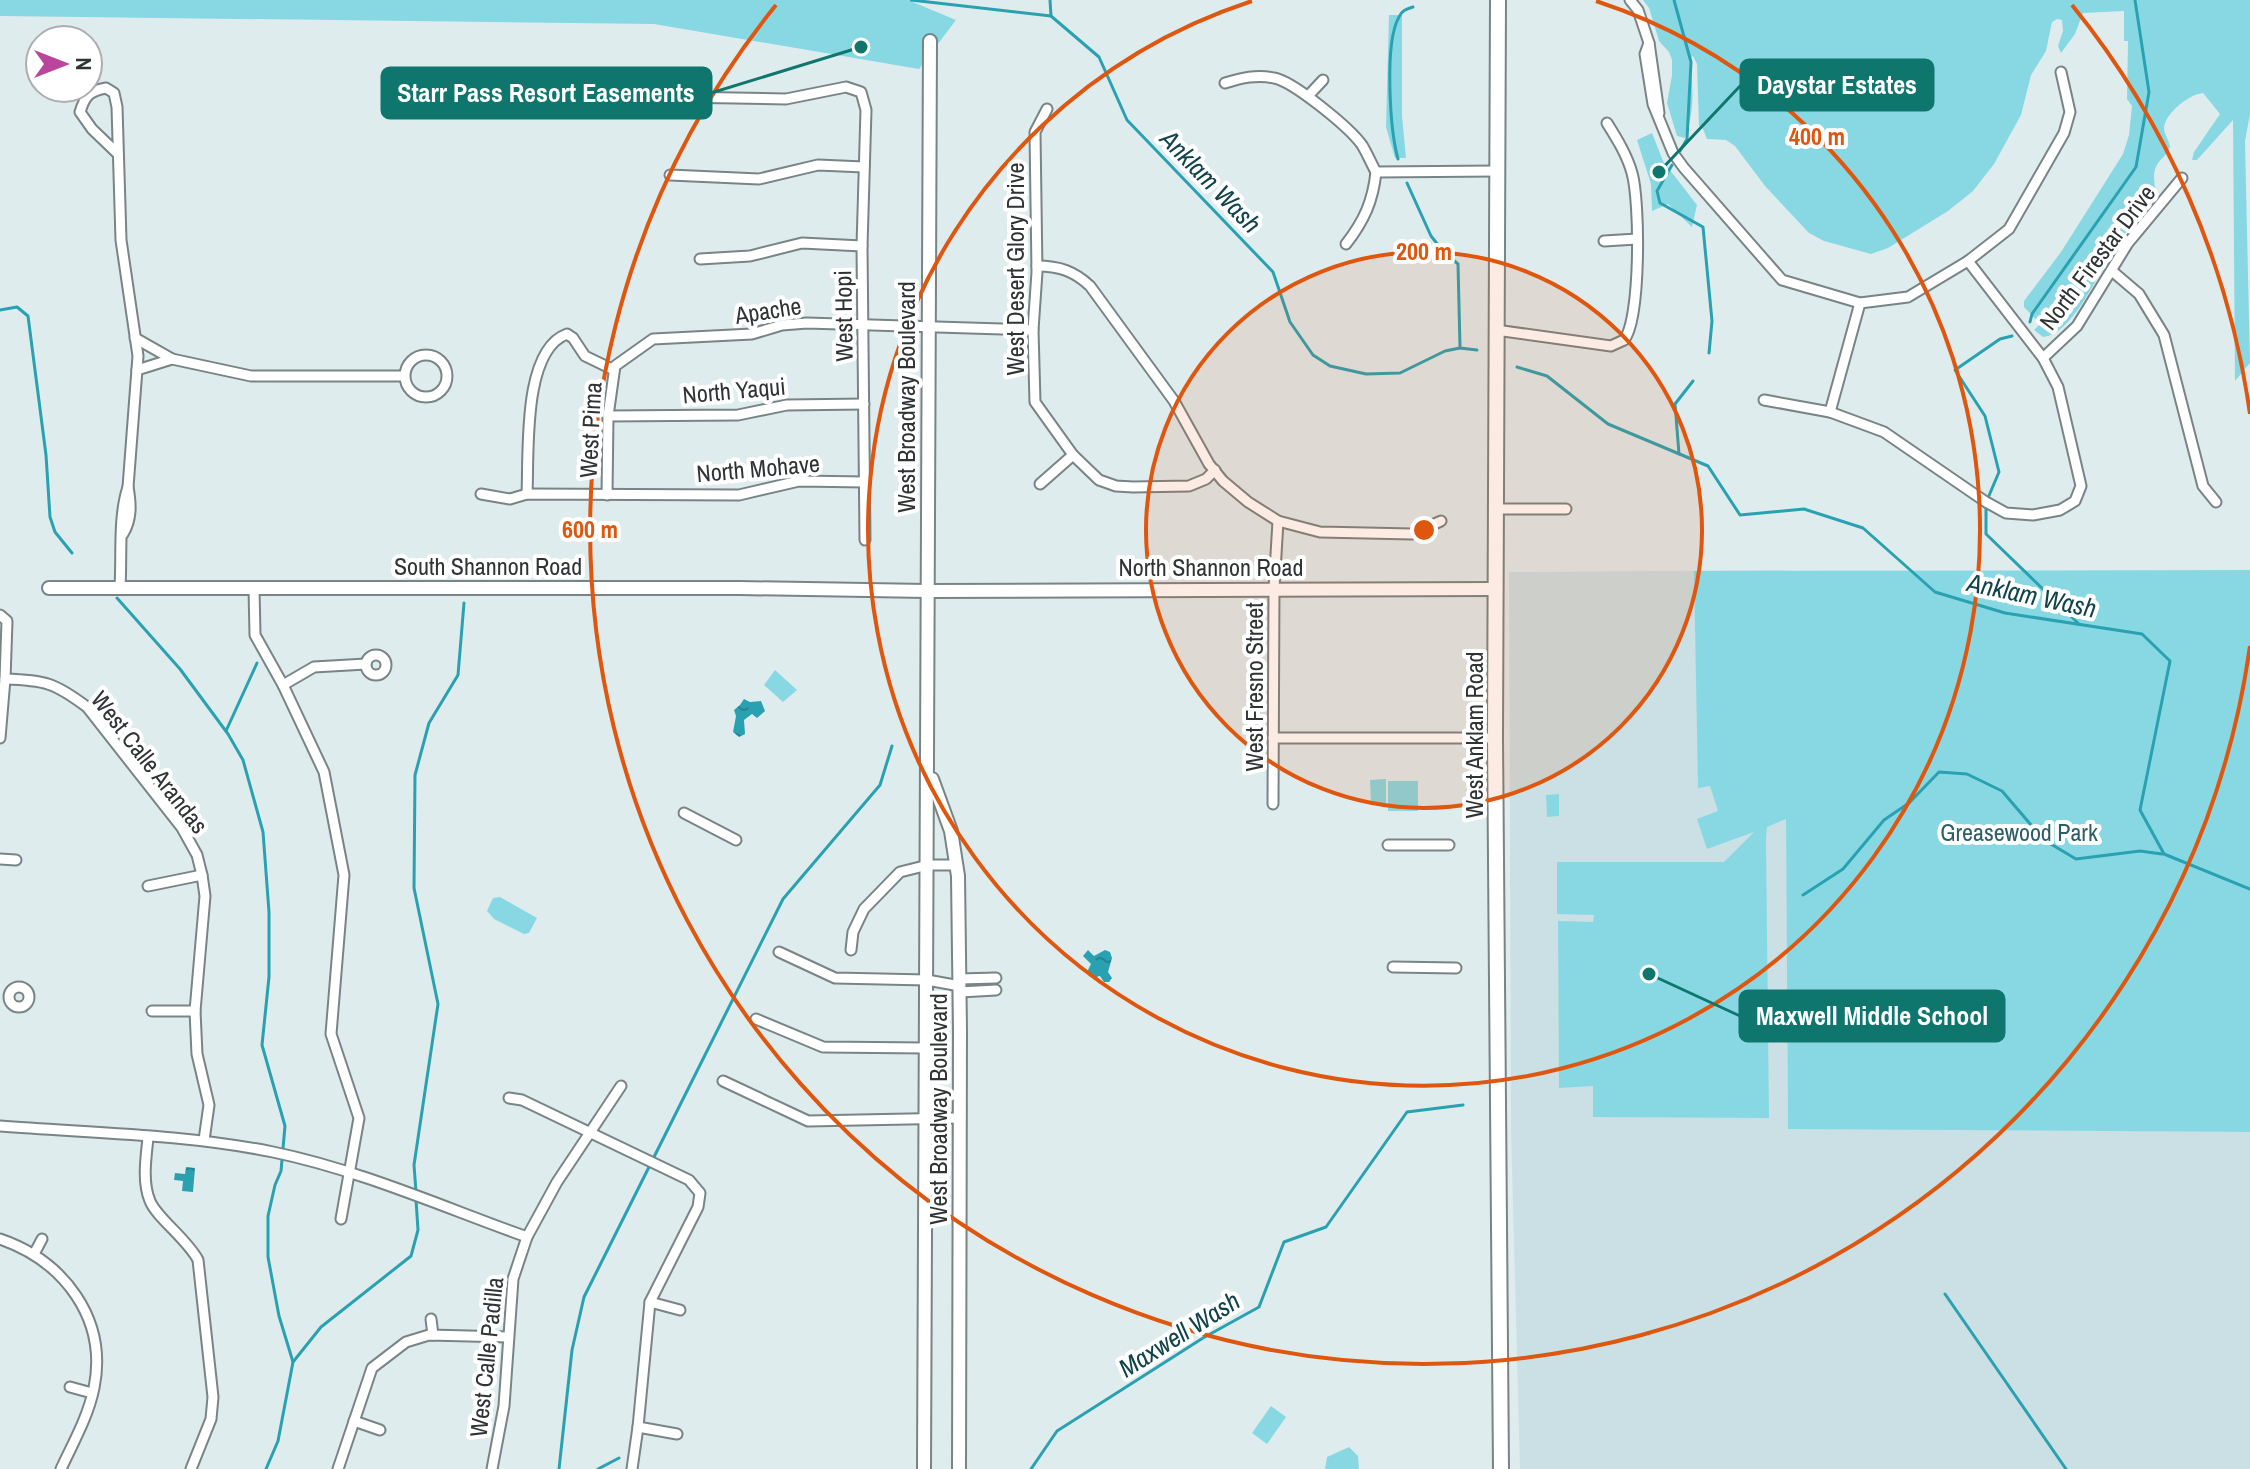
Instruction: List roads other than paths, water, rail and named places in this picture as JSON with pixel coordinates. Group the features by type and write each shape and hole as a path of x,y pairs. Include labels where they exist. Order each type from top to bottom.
{"main road":[{"name":"West Anklam Road","path":"1498,0 1495,738 1501,1469"}],"street":[{"path":"1630,0 1638,10 1649,43 1659,113 1673,153 1684,168 1782,280 1860,303 1908,297 1968,261 2009,229 2064,133 2070,112 2061,72"},
{"name":"West Broadway Boulevard","path":"924,1469 930,41"},
{"path":"1225,83 1245,77 1276,78 1308,96 1360,142 1376,172 1374,194 1364,221 1346,244"},
{"path":"1308,96 1323,80"},
{"name":"West Hopi","path":"675,97 786,99 846,87 861,92 866,110 862,246 865,540"},
{"path":"118,154 92,129 80,112 84,97 93,90 106,88 114,93 118,154 121,240 137,370 128,487 131,502 129,524 123,534 120,587"},
{"name":"West Desert Glory Drive","path":"1047,109 1035,132 1035,402 1073,455 1099,480 1116,486 1189,486 1206,479 1215,470"},
{"path":"1496,330 1611,346 1627,344 1632,326 1636,194 1632,172 1607,123"},
{"path":"670,175 759,179 818,165 864,167"},
{"path":"1376,172 1497,171"},
{"name":"North Firestar Drive","path":"2043,358 2077,326 2128,243 2182,178"},
{"path":"1604,241 1637,239"},
{"path":"700,259 750,256 802,243 862,246"},
{"path":"1764,400 1830,412 1884,432 2006,513 2033,515 2060,510 2075,502 2080,480 2058,387 2043,358 1968,261"},
{"path":"1037,266 1061,267 1077,274 1090,286 1174,401 1215,470 1248,502 1278,521 1320,532 1412,534 1441,521"},
{"path":"2112,271 2139,294 2164,335 2203,486 2216,502"},
{"path":"1830,412 1860,303"},
{"name":"Apache","path":"653,339 752,334 782,325 807,323 1033,330"},
{"path":"527,494 531,406 537,374 549,345 567,334 585,356 614,370"},
{"path":"135,338 172,359 251,376 404,376"},
{"name":"West Pima","path":"607,495 608,416 615,366 653,339"},
{"path":"429,354 441,361 447,374 444,387 427,397 413,394 404,376 414,357 429,354"},
{"path":"137,370 172,359"},
{"name":"North Yaqui","path":"608,416 738,415 787,405 864,404"},
{"path":"1040,484 1073,455"},
{"name":"North Mohave","path":"481,494 510,499 527,494 739,495 799,481 865,482"},
{"path":"2075,502 2082,510"},
{"path":"1496,509 1566,509"},
{"name":"West Fresno Street","path":"1273,804 1274,588 1278,521"},
{"name":"South Shannon Road","path":"49,588 927,591"},
{"path":"254,588 255,635 283,685 324,772 344,875 331,1034 359,1118 341,1219"},
{"name":"North Shannon Road","path":"927,591 1496,589"},
{"path":"0,615 7,621 0,738"},
{"path":"283,685 314,667 366,664"},
{"name":"West Calle Arandas","path":"5,679 44,680 87,707 182,828 197,855 205,896 195,1011 197,1054 209,1105 204,1140"},
{"path":"1273,738 1495,738"},
{"name":"West Broadway Boulevard","path":"927,753 937,796 951,831 957,865 960,985 959,1469"},
{"path":"684,813 736,840"},
{"path":"1388,845 1449,845"},
{"path":"0,859 16,860"},
{"path":"851,950 853,932 864,909 900,872 928,865 957,865"},
{"path":"148,886 202,875"},
{"path":"779,952 835,978 927,980 996,990"},
{"path":"1393,967 1456,968"},
{"path":"960,985 996,978"},
{"path":"152,1011 195,1011"},
{"path":"756,1019 823,1047 925,1048"},
{"path":"723,1081 808,1121 959,1118"},
{"name":"West Calle Padilla","path":"492,1469 504,1406 513,1279 527,1237 557,1182 621,1086"},
{"path":"509,1098 522,1100 591,1132 703,1188 698,1207 650,1302 632,1469"},
{"path":"0,1126 204,1140 275,1153 351,1173 527,1237"},
{"path":"148,1138 145,1172 150,1203 191,1246 198,1260 213,1397 211,1419 191,1469"},
{"path":"0,1239 34,1254 66,1281 82,1305 93,1332 97,1360 92,1393 87,1413 61,1469"},
{"path":"34,1254 42,1239"},
{"path":"650,1302 680,1310"},
{"path":"431,1319 433,1335"},
{"path":"338,1469 372,1368 406,1342 433,1335 508,1337"},
{"path":"70,1387 92,1393"},
{"path":"354,1421 380,1430"},
{"path":"638,1427 677,1434"}],"water":[{"path":"744,699 761,701 765,711 757,718 752,714 744,720 745,734 739,737 733,732 734,710"},
{"path":"1088,950 1094,956 1105,950 1110,952 1112,958 1108,972 1112,978 1109,982 1104,982 1100,976 1089,976 1087,972 1091,964 1083,956"},
{"path":"186,1167 195,1168 193,1192 182,1191 183,1181 174,1180 175,1173 185,1174"}],"waterway":[{"name":"Anklam Wash","path":"911,0 1051,16 1099,57 1127,120 1273,272 1290,322 1313,355 1330,366 1366,374 1400,373 1445,351 1460,348 1477,350"},
{"path":"1050,0 1051,16"},
{"path":"1674,0 1691,62 1687,139 1680,151"},
{"path":"2030,322 2032,314 2136,167 2149,92 2135,0"},
{"path":"1398,159 1391,108 1391,46 1400,15 1413,7"},
{"path":"1672,165 1657,191 1660,203 1703,227 1712,321 1709,353"},
{"path":"1407,183 1431,236 1458,264 1460,347"},
{"path":"0,310 17,307 28,316 46,455 50,517 55,532 72,553"},
{"path":"1988,498 1999,472 1985,416 1955,370 2000,339 2012,336"},
{"name":"Anklam Wash","path":"1517,367 1547,376 1608,424 1708,466 1740,515 1804,509 1863,528 1935,592 2005,613 2142,634 2170,661 2140,810 2164,854 2250,889"},
{"path":"1679,454 1675,404 1693,381"},
{"path":"1986,506 1986,534 2078,623"},
{"path":"117,598 180,669 228,734 243,760 263,832 269,912 269,977 262,1045 285,1126 281,1171 268,1216 268,1257 279,1316 293,1362 278,1441 266,1469"},
{"path":"416,1192 414,1165 438,1004 414,888 415,775 429,723 458,675 464,603"},
{"path":"226,731 257,663"},
{"path":"653,1159 783,899 880,785 892,746"},
{"path":"1803,895 1843,869 1884,820 1909,803 1939,772 1967,774 2002,791 2044,840 2076,859 2140,851 2162,854"},
{"name":"Maxwell Wash","path":"1031,1469 1057,1431 1203,1338 1259,1307 1284,1242 1326,1227 1407,1112 1463,1105"},
{"path":"559,1469 572,1350 584,1297 650,1165"},
{"path":"293,1362 321,1327 411,1256 418,1230 416,1200"},
{"path":"1945,1294 2066,1469"},
{"path":"598,1469 619,1458"}],"place":[{"name":"Starr Pass Resort Easements","path":"861,47"},
{"name":"Daystar Estates","path":"1659,172"},
{"name":"Maxwell Middle School","path":"1649,974"}],"park label":[{"name":"Greasewood Park","path":"2019,832"}]}
